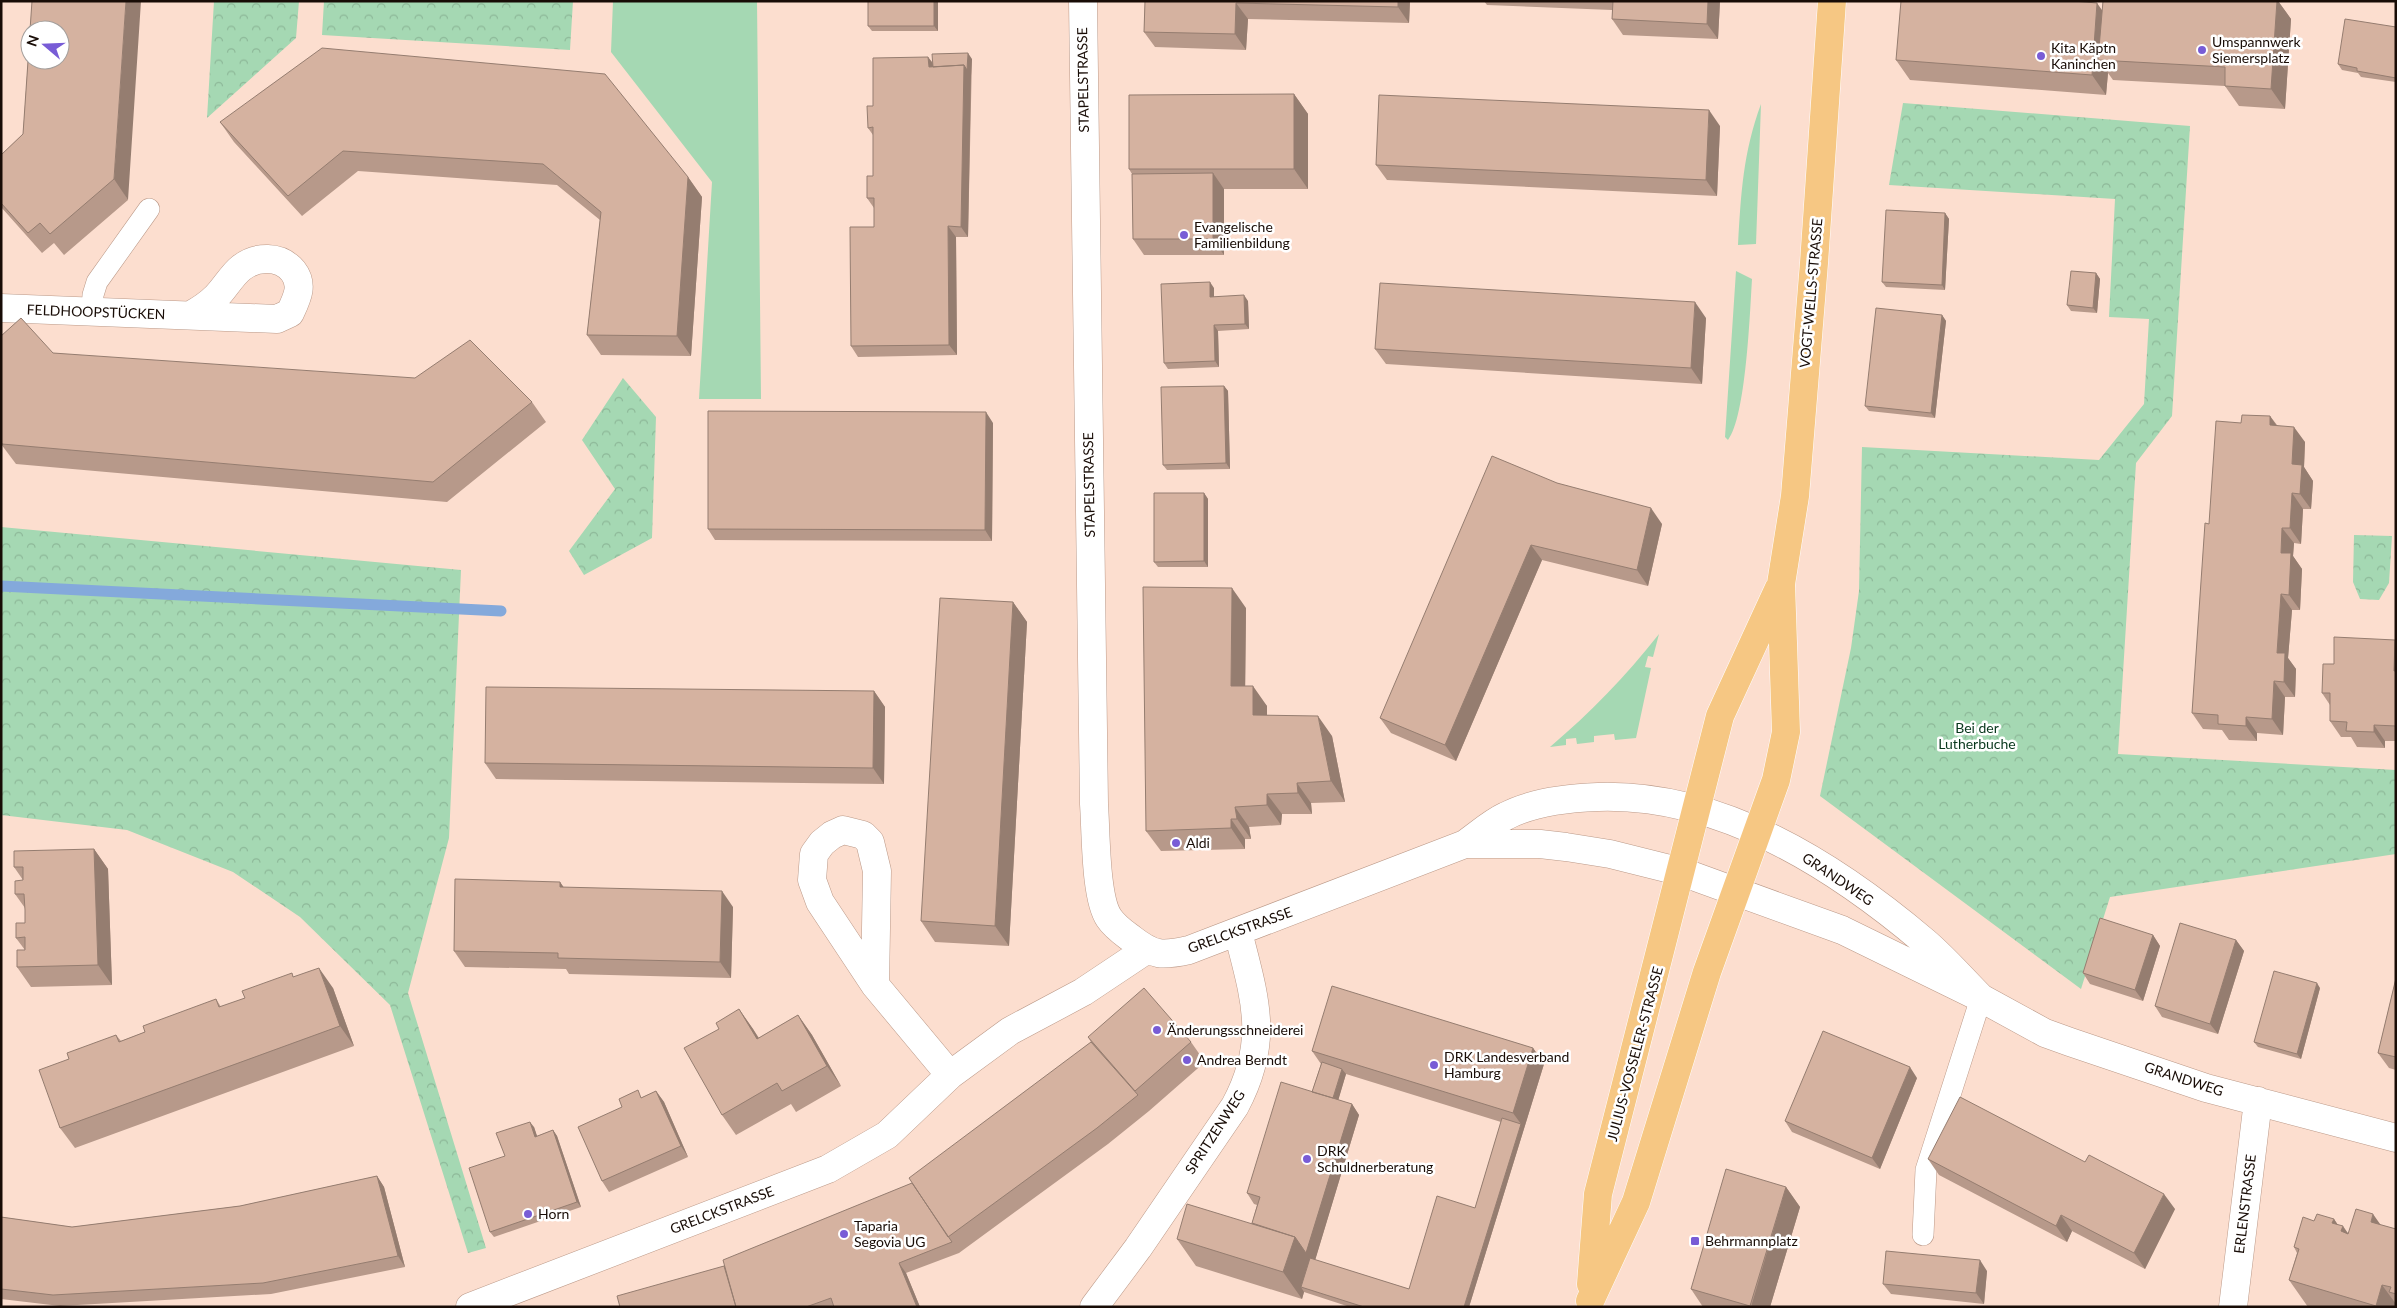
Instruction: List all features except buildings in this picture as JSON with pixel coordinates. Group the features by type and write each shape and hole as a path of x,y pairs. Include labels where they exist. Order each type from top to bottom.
{"main road":[{"name":"VOGT-WELLS-STRASSE","path":"1758,833 1776,780 1786,732 1781,584 1795,496 1816,243 1832,1"},
{"name":"VOGT-WELLS-STRASSE","path":"1698,810 1720,716 1781,584"},
{"name":"JULIUS-VOSSELER-STRASSE","path":"1589,1304 1598,1194 1698,810"},
{"name":"JULIUS-VOSSELER-STRASSE","path":"1589,1304 1636,1202 1707,972 1758,833"}],"street":[{"name":"STAPELSTRASSE","path":"1083,1 1094,804 1100,888 1108,917 1121,932 1146,950"},
{"name":"FELDHOOPSTÜCKEN","path":"1,308 191,315"},
{"path":"1465,844 1506,816 1534,806 1576,798 1624,796 1648,799 1698,810"},
{"name":"GRANDWEG","path":"1698,810 1758,833 1814,861 1850,884 1926,943 1981,998"},
{"path":"875,985 878,871 870,842 863,835 843,830 832,835 822,843 814,854 812,880 820,902 875,985 950,1075"},
{"name":"GRELCKSTRASSE","path":"470,1307 828,1169 887,1135 950,1075 1010,1031 1083,992 1146,950 1158,954 1171,954 1189,950 1465,844"},
{"path":"1465,844 1540,844 1566,847 1610,854 1682,872"},
{"name":"GRANDWEG","path":"1682,872 1842,930 1981,998 2045,1033 2206,1088 2396,1138"},
{"name":"SPRITZENWEG","path":"1094,1307 1138,1248 1246,1086 1254,1059 1257,1023 1254,997 1238,932"},
{"name":"ERLENSTRASSE","path":"2233,1307 2258,1101"}],"lane":[{"path":"92,312 93,295 97,282 149,209"},
{"path":"1923,1235 1926,1170 1981,998"}],"green space":[{"path":"214,1 299,1 296,38 207,118"},
{"path":"324,1 573,1 570,50 322,35"},
{"path":"613,1 757,1 761,399 699,399 712,182 611,52"},
{"name":"Bei der Lutherbuche","path":"1903,103 2190,126 2172,416 2136,463 2118,754 2396,770 2396,854 2110,897 2081,989 1820,796 1851,648 1859,591 1862,447 2099,460 2144,404 2149,319 2109,317 2115,199 1889,185"},
{"path":"1761,104 1756,244 1738,245 1742,190 1747,156 1750,139"},
{"path":"1736,271 1752,279 1743,388 1734,428 1728,440 1725,437"},
{"path":"623,378 656,417 652,538 584,575 569,551 615,489 582,440"},
{"path":"1,527 461,570 449,838 408,993 486,1248 468,1253 390,1005 300,917 233,872 127,830 1,815"},
{"path":"2354,535 2392,536 2389,583 2379,600 2360,599 2353,582"},
{"path":"1659,634 1653,657 1648,656 1645,667 1651,668 1636,738 1615,740 1614,734 1594,736 1594,742 1577,744 1576,738 1566,739 1566,745 1550,747 1607,694"}],"waterway":[{"path":"1,586 501,611"}],"place":[{"name":"Umspannwerk Siemersplatz","path":"2202,50"},
{"name":"Kita Käptn Kaninchen","path":"2041,56"},
{"name":"Evangelische Familienbildung","path":"1184,235"},
{"name":"Aldi","path":"1176,843"},
{"name":"Änderungsschneiderei","path":"1157,1030"},
{"name":"Andrea Berndt","path":"1187,1060"},
{"name":"DRK Landesverband Hamburg","path":"1434,1065"},
{"name":"DRK Schuldnerberatung","path":"1307,1159"},
{"name":"Horn","path":"528,1214"},
{"name":"Taparia Segovia UG","path":"844,1234"},
{"name":"Behrmannplatz","path":"1695,1241"}]}
